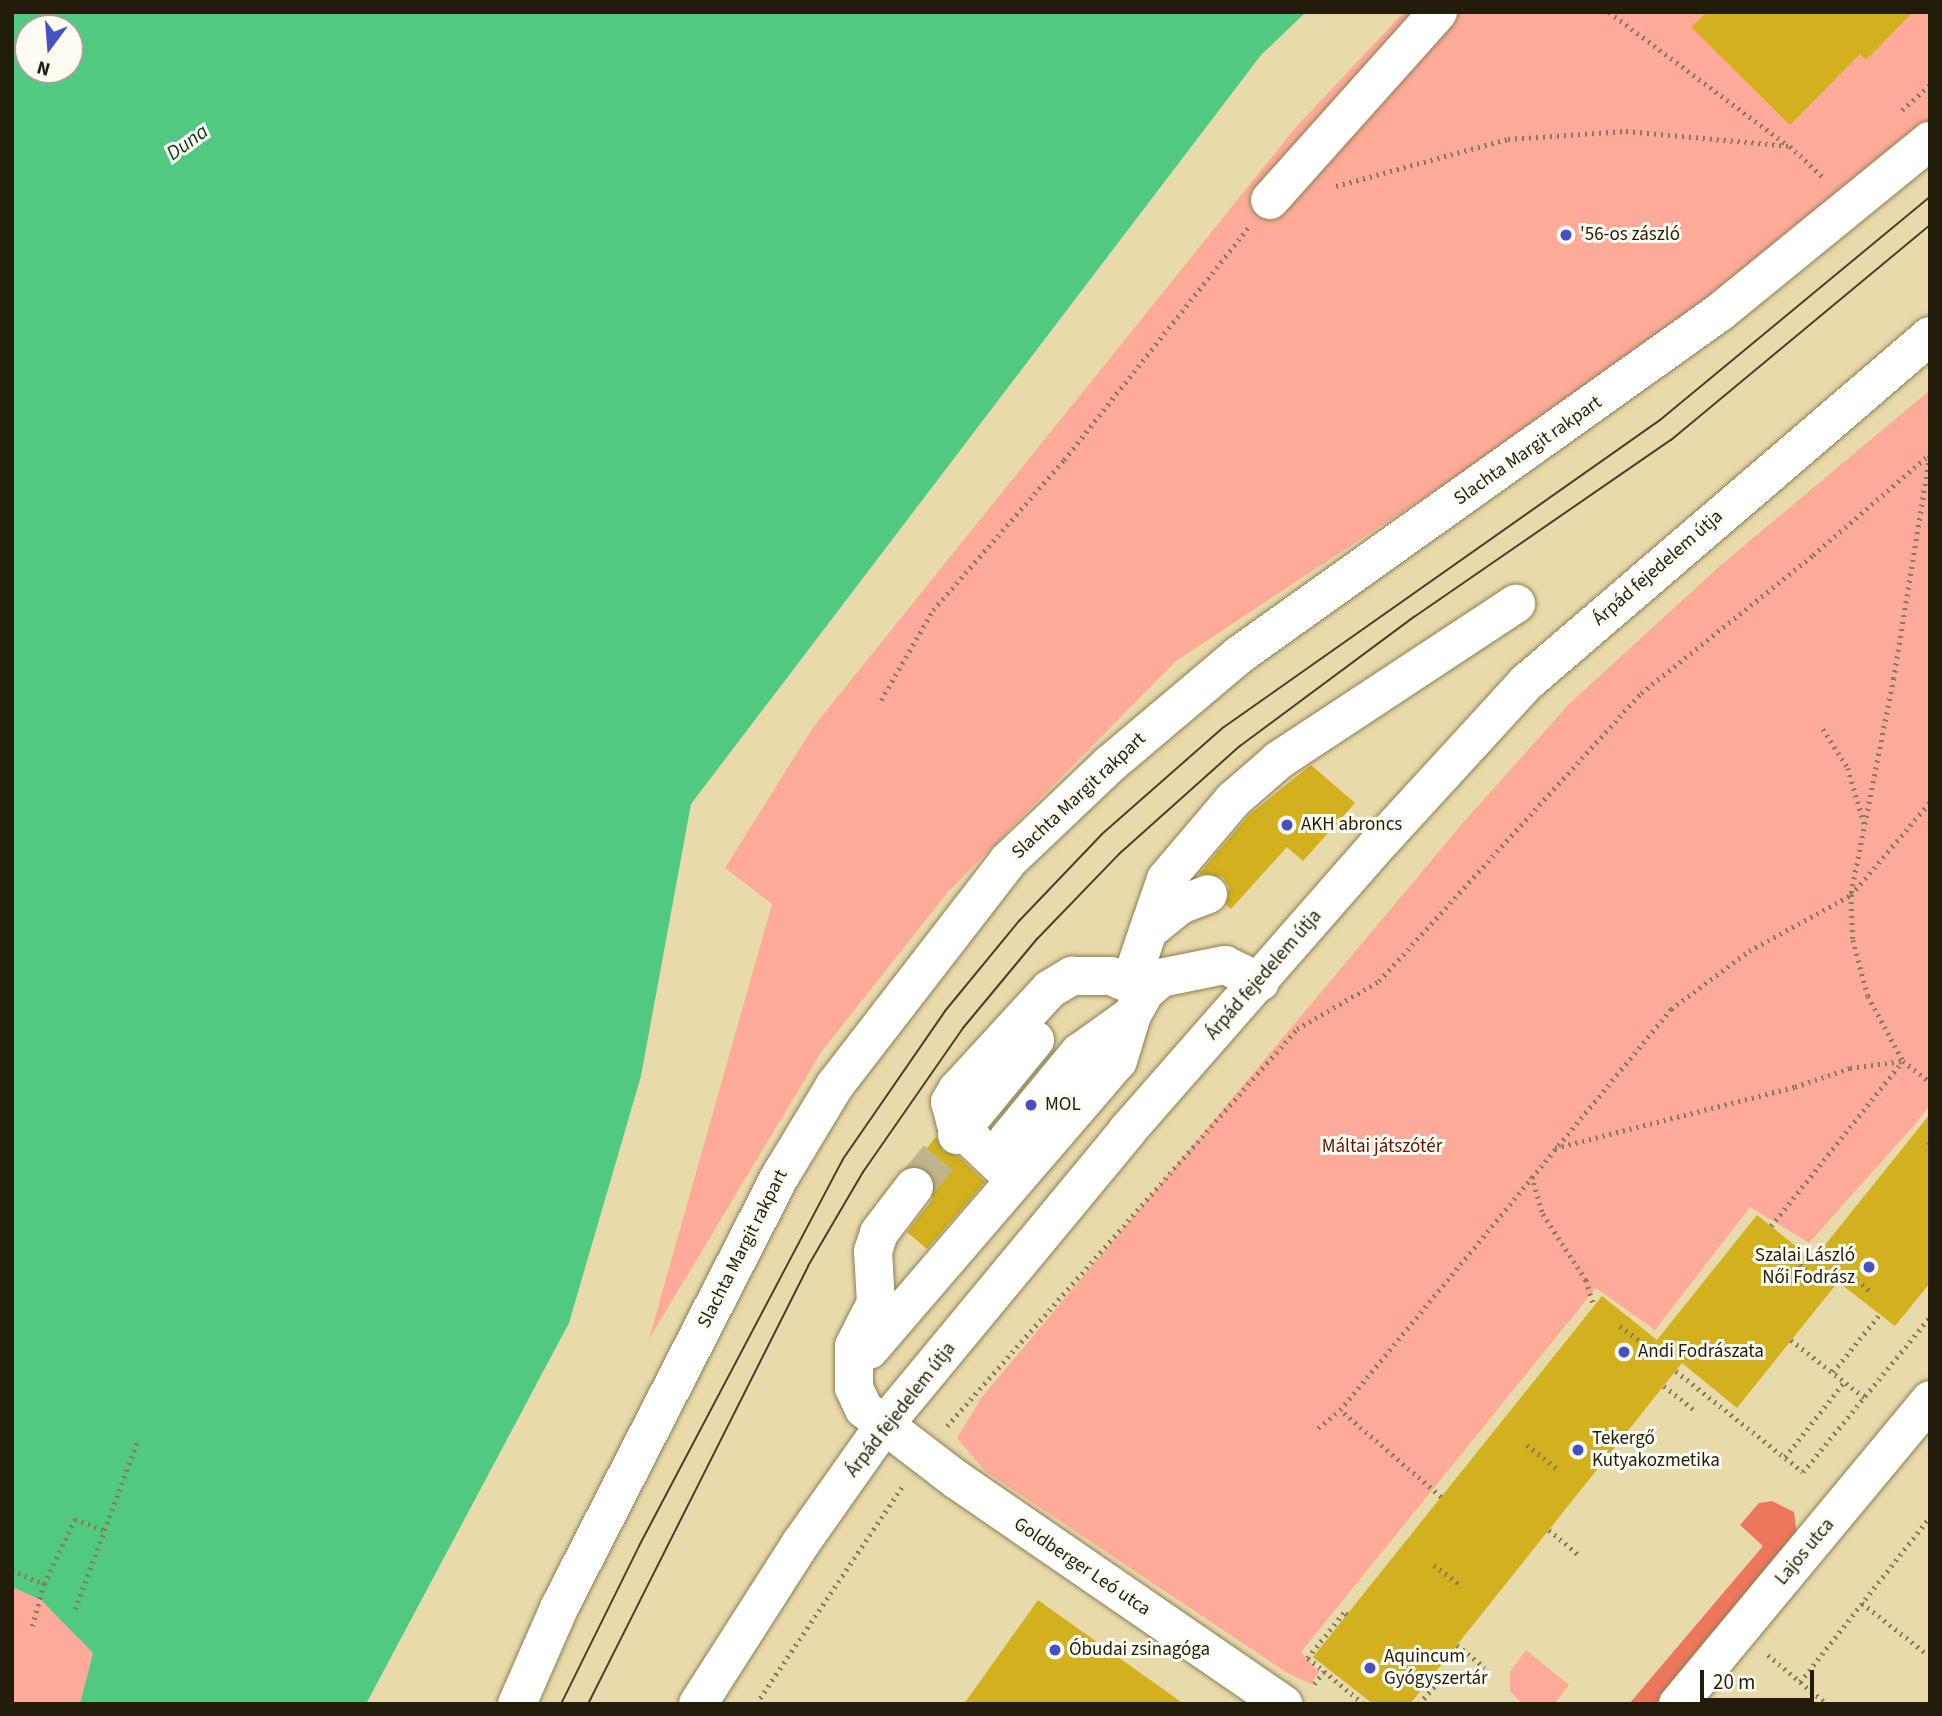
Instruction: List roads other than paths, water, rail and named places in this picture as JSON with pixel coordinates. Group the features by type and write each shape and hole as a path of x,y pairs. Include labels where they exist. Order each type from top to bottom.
{"street":[{"path":"1270,200 1438,12"},
{"name":"Slachta Margit rakpart","path":"517,1704 559,1606 782,1173 835,1085 1009,861 1111,764 1239,655 1720,312 1930,141"},
{"name":"Árpád fejedelem útja","path":"698,1704 801,1543 885,1424 1127,1131 1382,840 1527,682 1930,336"},
{"path":"857,1365 1014,1179 1008,1139 1133,989 1148,931 1166,879 1233,800 1279,760 1516,604"},
{"path":"1148,931 1180,905 1208,894"},
{"path":"1076,948 1133,989"},
{"path":"1014,1179 960,1132 1052,1019 1077,998 1133,989 1187,969 1224,965 1259,982"},
{"name":"Goldberger Leó utca","path":"914,1187 876,1242 871,1263 876,1303 854,1346 858,1399 923,1456 1283,1704"},
{"name":"Lajos utca","path":"1678,1704 1930,1399"}],"water":[{"name":"Duna","path":"12,12 1306,12 1261,55 691,804 641,1076 569,1323 366,1704 80,1704 93,1653 41,1600 12,1587"}],"tunnel":[{"path":"914,1187 957,1135"}],"tram line":[{"path":"561,1704 639,1546 843,1159 945,1011 1019,921 1102,834 1224,727 1660,420 1930,197"},
{"path":"588,1704 808,1266 863,1172 963,1028 1037,939 1119,854 1240,746 1414,617 1671,440 1930,225"}],"place":[{"name":"'56-os zászló","path":"1566,235"},
{"name":"AKH abroncs","path":"1287,825"},
{"name":"MOL","path":"1031,1105"},
{"name":"Szalai László Női Fodrász","path":"1869,1267"},
{"name":"Andi Fodrászata","path":"1624,1352"},
{"name":"Tekergő Kutyakozmetika","path":"1578,1450"},
{"name":"Óbudai zsinagóga","path":"1055,1650"},
{"name":"Aquincum Gyógyszertár","path":"1370,1668"}],"park label":[{"name":"Máltai játszótér","path":"1382,1147"}]}
